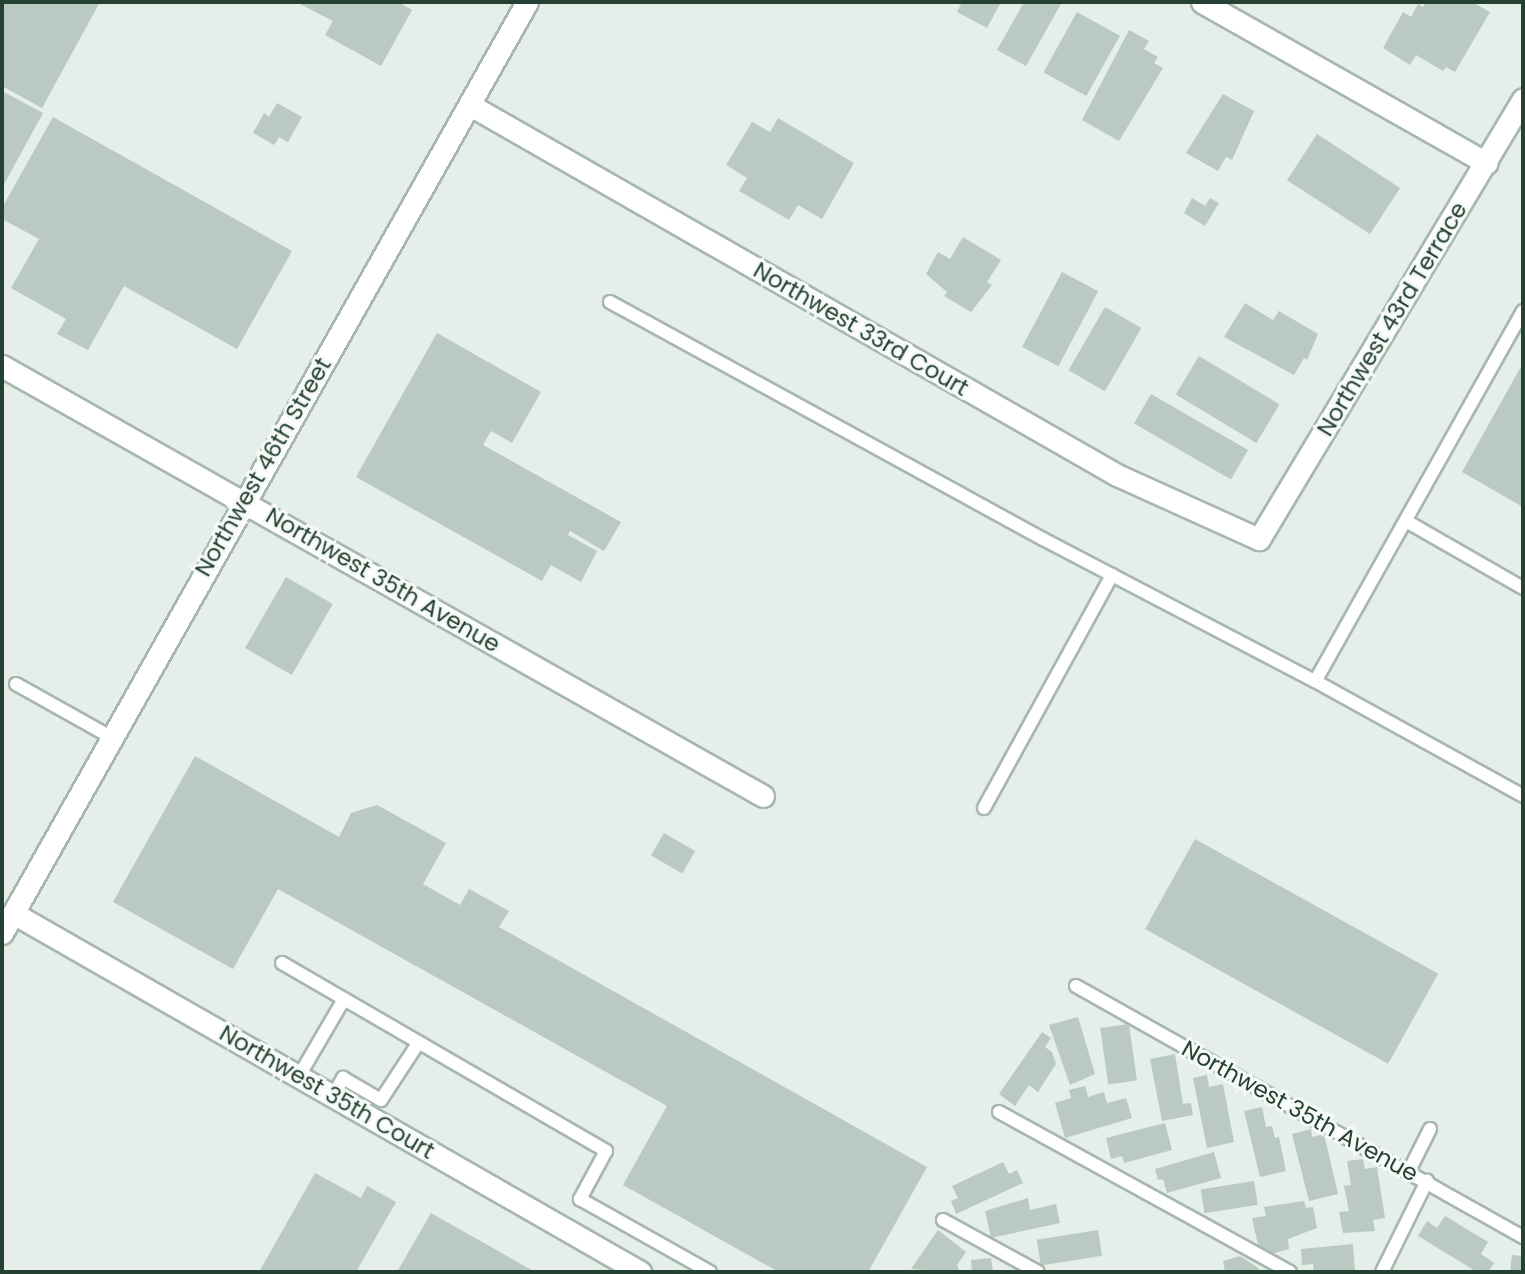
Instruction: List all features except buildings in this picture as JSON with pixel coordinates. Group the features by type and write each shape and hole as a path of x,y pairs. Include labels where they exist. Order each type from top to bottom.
{"street":[{"name":"Northwest 46th Street","path":"2,933 243,501 527,2"},
{"path":"1202,2 1487,163"},
{"name":"Northwest 43rd Terrace","path":"1259,539 1523,99"},
{"name":"Northwest 33rd Court","path":"470,105 1116,475 1259,539"},
{"name":"Northwest 35th Avenue","path":"2,366 763,796"},
{"name":"Northwest 35th Court","path":"13,913 640,1272"}],"lane":[{"path":"610,302 1112,575 1315,681 1523,796"},
{"path":"1315,681 1523,311"},
{"path":"1406,521 1523,589"},
{"path":"984,808 1112,575"},
{"path":"16,684 111,737"},
{"path":"282,962 606,1151 580,1199 710,1272"},
{"name":"Northwest 35th Avenue","path":"1076,986 1523,1237"},
{"path":"299,1076 344,999"},
{"path":"333,1096 343,1078 382,1101 419,1042"},
{"path":"999,1112 1290,1272"},
{"path":"1409,1171 1430,1129"},
{"path":"1382,1272 1427,1181"},
{"path":"943,1220 1038,1272"}]}
